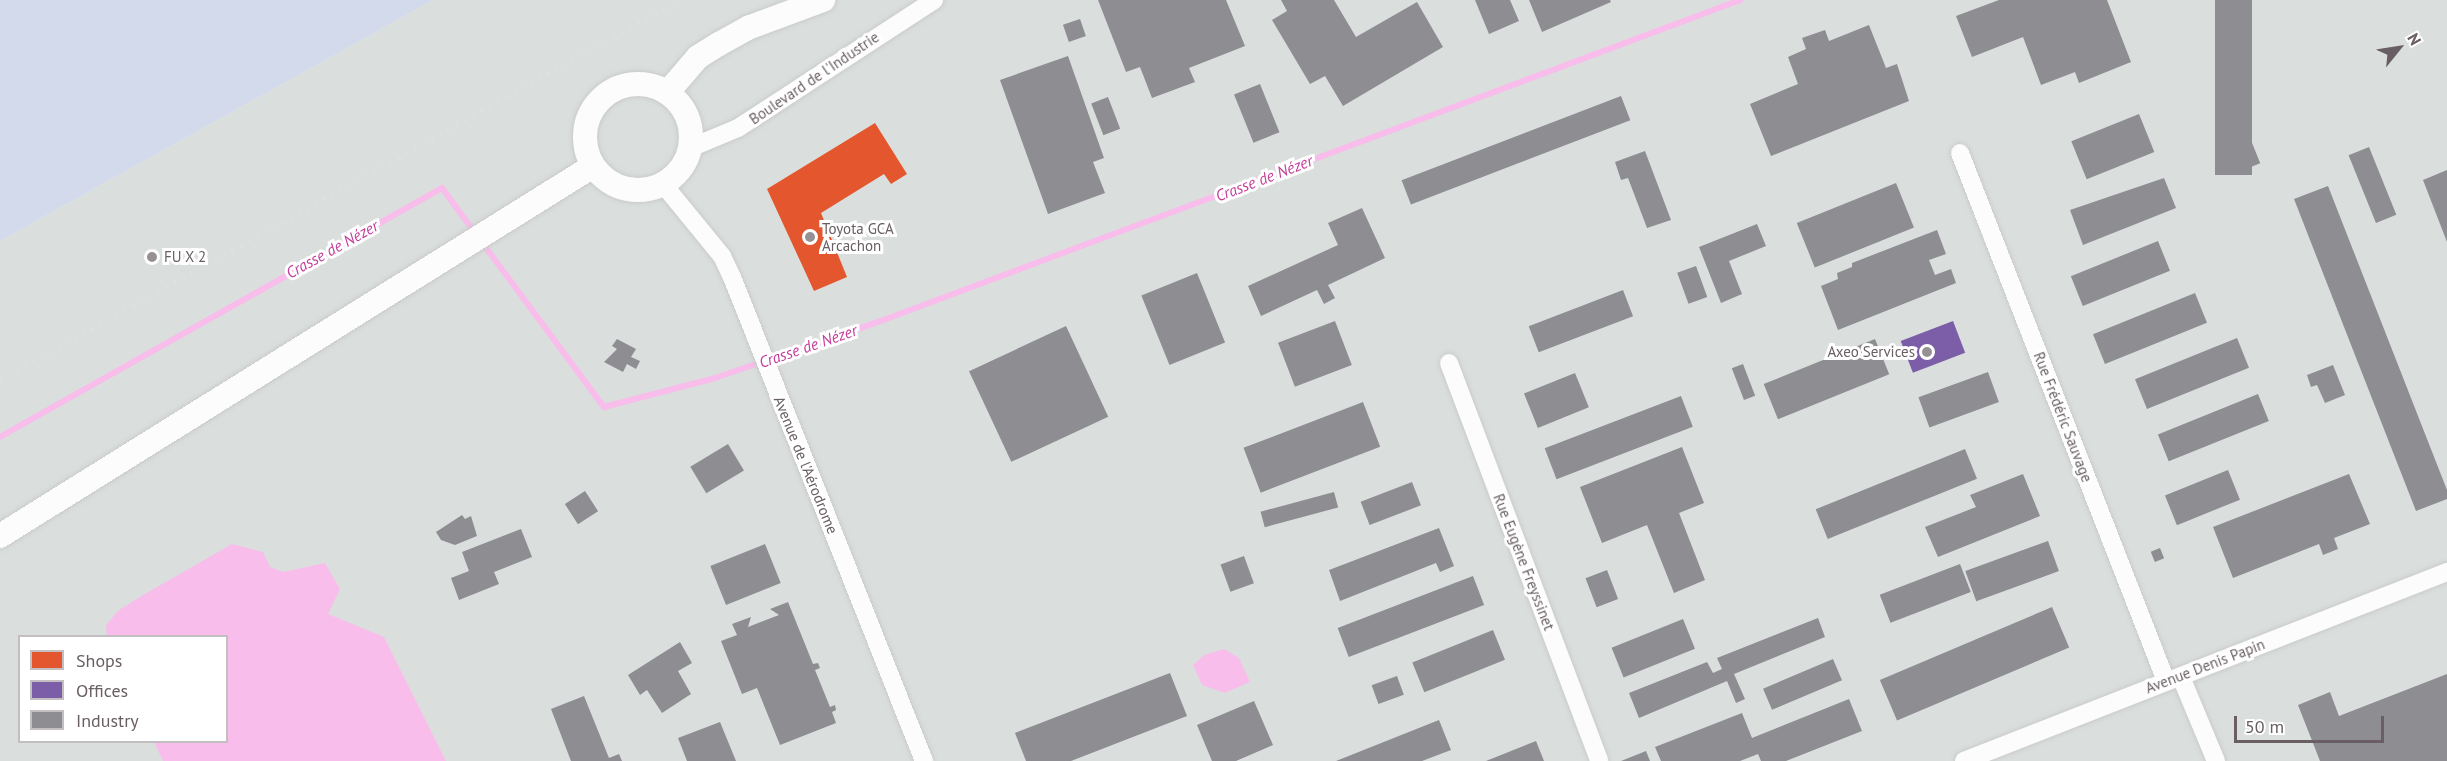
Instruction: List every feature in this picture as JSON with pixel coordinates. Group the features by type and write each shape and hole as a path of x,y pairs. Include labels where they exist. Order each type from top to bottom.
{"main road":[{"path":"667,93 698,57 719,44 750,27 823,0"},
{"path":"633,84 651,85 667,93 687,117 690,148 685,163 663,184 648,190 617,186 593,166 585,131 590,114 600,99 633,84"},
{"path":"0,536 593,166"}],"street":[{"name":"Boulevard de l'Industrie","path":"690,148 738,128 934,0"},
{"name":"Rue Frédéric Sauvage","path":"1960,153 2173,679 2216,761"},
{"name":"Avenue de l'Aérodrome","path":"663,184 722,256 924,761"},
{"name":"Rue Eugène Freyssinet","path":"1449,363 1599,761"},
{"name":"Avenue Denis Papin","path":"1964,761 2447,572"}],"shaded area":[{"path":"0,0 433,0 0,241"},
{"path":"433,0 2447,0 2447,761 0,761 0,241"},
{"path":"232,544 263,552 270,567 283,572 325,563 340,589 328,614 384,637 446,761 163,761 154,743 228,743 228,635 107,635 106,625 119,610"},
{"path":"1224,649 1239,658 1250,682 1225,693 1202,685 1193,665 1204,655"}],"building: Shops":[{"path":"875,123 907,174 891,184 884,174 821,213 847,277 814,291 767,189"}],"building: Offices":[{"path":"1953,321 1965,353 1913,373 1901,341"}],"building: Industry":[{"path":"1098,0 1226,0 1245,46 1189,68 1195,82 1152,98 1140,67 1126,72"},
{"path":"1281,0 1334,0 1356,37 1417,2 1443,47 1343,106 1325,76 1310,84 1272,20 1287,11"},
{"path":"1475,0 1510,0 1519,21 1489,34"},
{"path":"1529,0 1610,0 1611,2 1542,32"},
{"path":"1999,0 2107,0 2131,62 2079,83 2075,72 2041,85 2023,37 1972,57 1956,16"},
{"path":"2215,0 2252,0 2252,175 2215,175"},
{"path":"1080,19 1086,36 1069,42 1063,25"},
{"path":"1869,25 1886,68 1897,64 1909,101 1771,156 1750,104 1798,84 1788,57 1806,49 1802,38 1825,30 1829,41"},
{"path":"1068,56 1104,158 1093,162 1105,193 1048,214 1000,80"},
{"path":"1260,84 1279,132 1254,143 1234,94"},
{"path":"1621,96 1630,120 1411,204 1402,180"},
{"path":"1108,97 1120,129 1103,135 1091,103"},
{"path":"2139,114 2154,152 2087,179 2071,141"},
{"path":"2246,128 2260,163 2248,168 2234,133"},
{"path":"2369,147 2396,215 2376,223 2349,155"},
{"path":"1645,151 1671,220 1647,228 1628,178 1621,180 1615,162"},
{"path":"2447,170 2447,242 2423,180"},
{"path":"2164,178 2176,208 2083,245 2070,210"},
{"path":"1896,183 1914,228 1815,268 1797,223"},
{"path":"2328,186 2447,490 2447,499 2416,511 2294,199"},
{"path":"1362,208 1385,258 1328,285 1335,298 1324,304 1317,290 1261,316 1248,286 1338,245 1328,223"},
{"path":"1757,224 1766,246 1729,261 1742,294 1721,303 1699,247"},
{"path":"1937,230 1946,254 1929,260 1935,275 1951,269 1956,283 1838,330 1821,286 1838,279 1837,273 1852,267 1852,263"},
{"path":"2158,241 2170,271 2083,306 2071,276"},
{"path":"1696,266 1707,297 1688,304 1677,273"},
{"path":"1197,273 1225,343 1169,365 1141,295"},
{"path":"1623,290 1633,316 1539,352 1529,326"},
{"path":"2195,293 2207,323 2105,364 2093,334"},
{"path":"1335,321 1352,365 1295,387 1278,343"},
{"path":"1066,326 1108,417 1011,462 969,371"},
{"path":"2237,338 2249,368 2147,409 2135,379"},
{"path":"617,339 636,349 631,357 640,361 636,369 627,364 623,372 604,362 617,349 612,346"},
{"path":"1875,339 1889,374 1778,419 1764,384"},
{"path":"1743,364 1755,396 1744,400 1732,368"},
{"path":"2333,365 2345,395 2325,403 2317,385 2311,387 2307,375"},
{"path":"1988,372 1999,402 1929,427 1918,397"},
{"path":"1575,373 1589,407 1538,428 1524,394"},
{"path":"2258,394 2269,421 2169,461 2158,434"},
{"path":"1681,396 1693,427 1557,479 1545,448"},
{"path":"1363,402 1380,447 1261,493 1244,448"},
{"path":"728,444 744,471 706,493 690,467"},
{"path":"1682,447 1704,503 1679,513 1705,580 1674,593 1647,525 1602,543 1580,487"},
{"path":"1965,449 1977,479 1828,539 1816,509"},
{"path":"2228,470 2240,500 2177,525 2165,495"},
{"path":"2023,474 2040,516 1938,557 1925,527 1976,507 1970,495"},
{"path":"2349,474 2370,524 2334,538 2338,549 2323,555 2319,544 2233,578 2213,527"},
{"path":"1412,482 1421,505 1370,525 1361,502"},
{"path":"585,491 598,511 578,524 565,504"},
{"path":"1334,492 1338,507 1265,527 1261,512"},
{"path":"462,515 465,519 471,516 477,536 455,545 441,540 436,532"},
{"path":"1439,528 1454,566 1440,572 1436,563 1340,601 1329,570"},
{"path":"521,529 532,557 494,572 499,584 459,600 451,578 469,571 462,552"},
{"path":"2048,541 2059,571 1976,601 1965,571"},
{"path":"765,544 781,583 726,605 710,566"},
{"path":"2160,548 2164,558 2155,562 2151,552"},
{"path":"1244,556 1254,583 1230,592 1221,565"},
{"path":"1960,564 1971,592 1890,623 1880,595"},
{"path":"1607,570 1618,599 1597,607 1586,578"},
{"path":"1473,576 1484,605 1349,657 1338,628"},
{"path":"788,602 813,664 818,663 820,668 815,670 830,707 835,705 836,710 832,712 836,723 780,745 757,688 742,694 721,641 737,635 732,624 751,617 748,627 779,615 770,609"},
{"path":"2052,607 2069,648 1897,721 1880,680"},
{"path":"1818,618 1825,637 1734,674 1745,699 1736,703 1727,681 1639,718 1629,693 1707,662 1713,673 1722,669 1717,658"},
{"path":"1683,619 1695,649 1624,678 1612,648"},
{"path":"1493,630 1505,660 1424,692 1412,663"},
{"path":"680,642 692,663 678,671 691,694 662,713 647,690 640,695 628,675"},
{"path":"1833,659 1842,680 1772,710 1763,689"},
{"path":"1170,673 1187,716 1071,761 1026,761 1015,733"},
{"path":"2447,674 2447,761 2320,761 2298,705 2330,692 2339,716"},
{"path":"1397,676 1404,695 1378,704 1372,685"},
{"path":"584,696 609,758 619,754 622,761 571,761 551,709"},
{"path":"1849,699 1862,731 1786,761 1761,761 1758,754 1740,761 1661,761 1655,747 1742,713 1752,738"},
{"path":"1254,701 1273,745 1236,761 1212,761 1197,725"},
{"path":"1439,720 1451,750 1422,761 1336,761"},
{"path":"720,722 736,761 687,761 678,738"},
{"path":"1536,741 1544,761 1486,761"},
{"path":"1646,751 1650,761 1621,761"}],"waterway":[{"name":"Crasse de Nézer","path":"481,241 604,407 715,378 886,319 1740,0"},
{"name":"Crasse de Nézer","path":"0,437 442,188 475,233"}],"railway":[{"path":"0,380 679,0"}],"place":[{"name":"Toyota GCA Arcachon","path":"810,237"},
{"name":"FU X 2","path":"152,257"},
{"name":"Axeo Services","path":"1927,352"}]}
